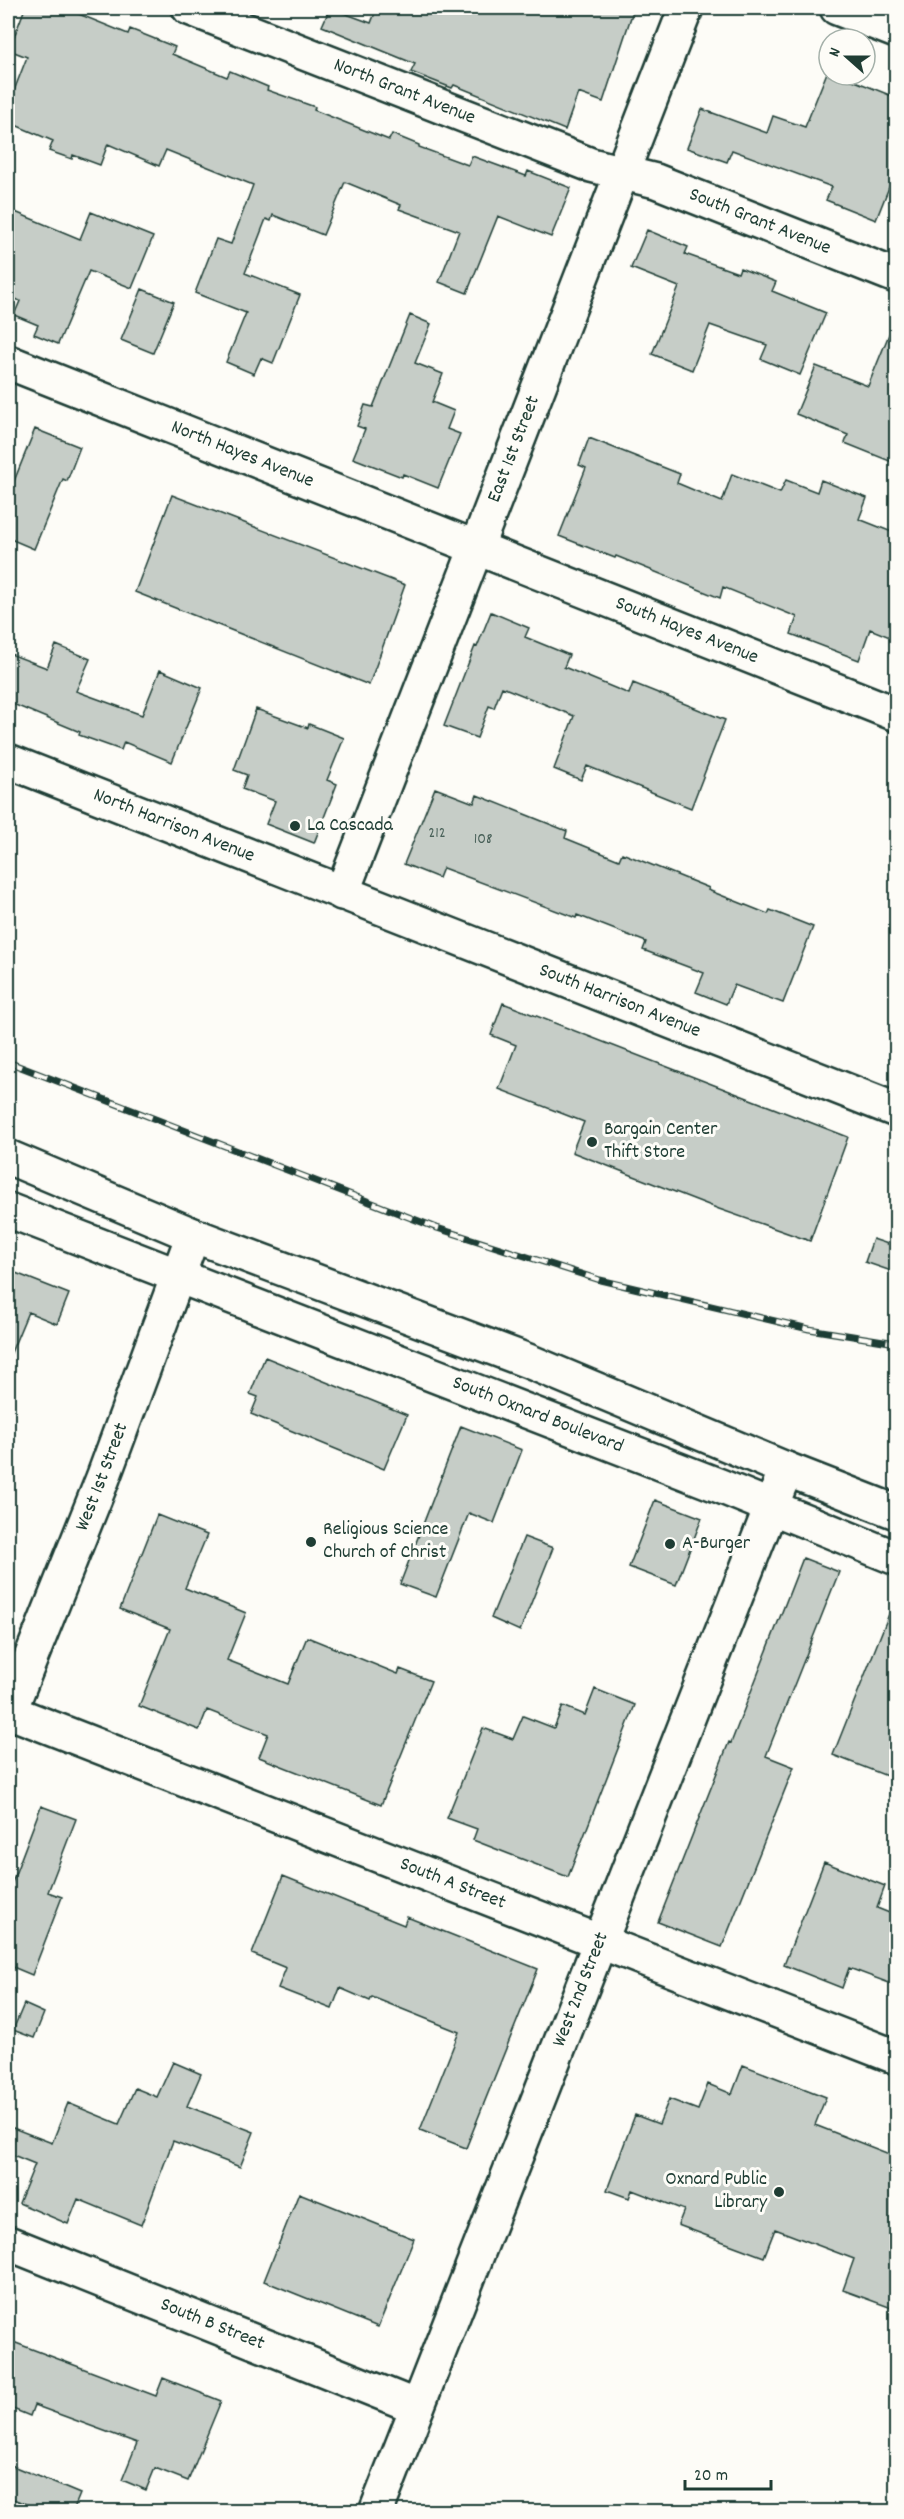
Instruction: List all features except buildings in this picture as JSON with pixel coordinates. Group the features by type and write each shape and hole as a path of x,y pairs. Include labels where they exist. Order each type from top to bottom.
{"street":[{"name":"North Grant Avenue","path":"189,8 591,165 621,174"},
{"name":"East 1st Street","path":"342,893 686,8"},
{"path":"837,8 897,31"},
{"name":"South Grant Avenue","path":"621,174 656,181 897,276"},
{"name":"North Hayes Avenue","path":"8,362 477,547"},
{"name":"South Hayes Avenue","path":"477,547 897,714"},
{"name":"North Harrison Avenue","path":"8,761 342,893"},
{"name":"South Harrison Avenue","path":"342,893 897,1110"},
{"path":"8,1157 193,1235 528,1361 786,1469 897,1512"},
{"name":"South Oxnard Boulevard","path":"8,1210 772,1507 897,1558"},
{"name":"West 1st Street","path":"8,1713 103,1478 193,1235"},
{"name":"West 2nd Street","path":"376,2511 786,1469"},
{"name":"South A Street","path":"8,1713 897,2057"},
{"name":"South B Street","path":"8,2243 417,2407"}],"railway":[{"path":"8,1062 437,1228 600,1280 809,1329 896,1343"}],"place":[{"name":"La Cascada","path":"295,826"},
{"name":"Bargain Center Thift Store","path":"592,1142"},
{"name":"Religious Science Church of Christ","path":"311,1542"},
{"name":"A-Burger","path":"670,1544"},
{"name":"Oxnard Public Library","path":"779,2192"}]}
